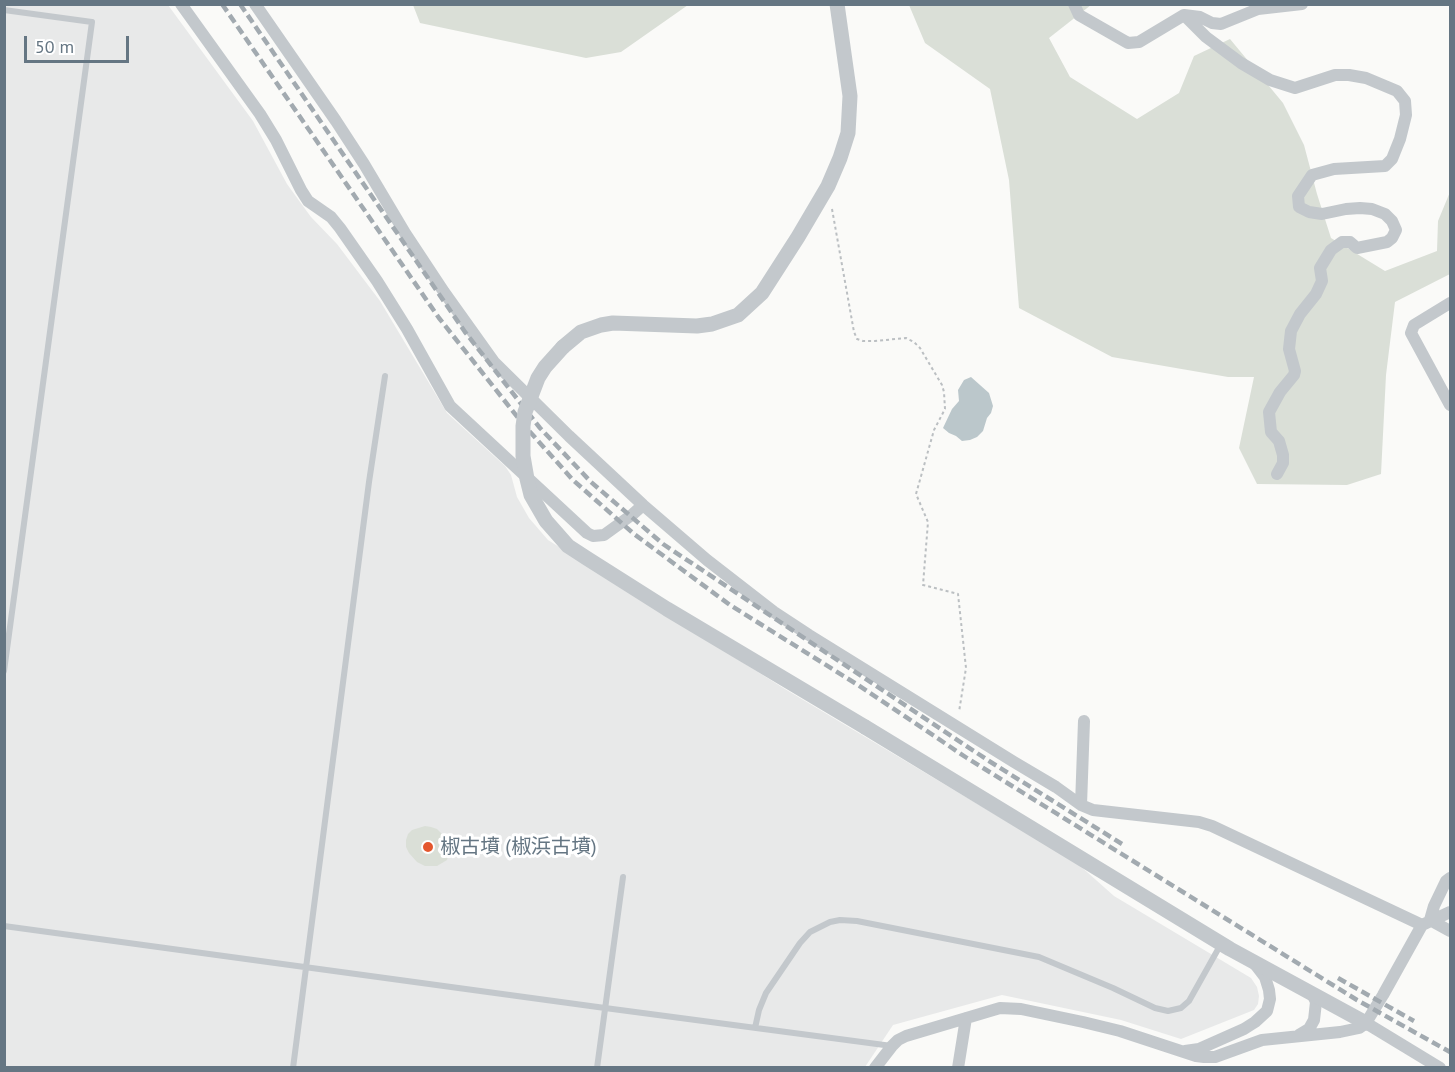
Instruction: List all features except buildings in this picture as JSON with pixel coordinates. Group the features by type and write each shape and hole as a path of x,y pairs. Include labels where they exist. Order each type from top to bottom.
{"street":[{"path":"181,4 260,114 308,201 331,217 376,281 407,329 450,406 587,533 593,536 604,535 643,505"},
{"path":"255,4 336,121 444,292 494,362 643,505 707,560 774,612 1056,787 1081,805 1093,810 1199,822 1212,826 1450,931"},
{"path":"837,4 848,72 850,96 848,133 828,186 798,237 762,293 738,315 712,324 697,326 613,323 601,325 581,332 563,347 538,378 525,412 523,456 531,495 546,521 568,546 588,560 1256,965 1265,977 1269,990 1270,999 1267,1011 1244,1029 1206,1046 1192,1050 1175,1049"},
{"path":"1074,4 1079,15 1128,43 1139,42 1184,15 1200,16 1212,23 1221,24 1258,9 1302,4"},
{"path":"1184,15 1215,44 1270,80 1295,88 1335,75 1349,75 1366,78 1397,91 1405,101 1406,115 1392,159 1385,165 1334,169 1312,175 1298,196 1299,207 1309,212 1322,214 1346,209 1372,209 1385,214 1392,221 1396,230 1387,243 1357,248 1350,242 1342,242 1331,250 1320,268 1322,280 1316,294 1299,314 1291,331 1288,349 1295,371 1294,375 1280,392 1269,412 1271,432 1279,441 1283,455 1283,463 1276,474"},
{"path":"1450,303 1414,325 1411,333 1450,405"},
{"path":"1081,805 1083,721"},
{"path":"875,1068 892,1046 906,1036 1000,1008 1021,1009 1120,1031 1216,1062 1262,1040 1359,1028 1366,1023 1383,995 1426,922 1446,881 1450,878"},
{"path":"1426,922 1450,912"},
{"path":"1226,946 1366,1023 1440,1068"},
{"path":"1298,1036 1309,1029 1314,1020 1316,1002 1312,993"},
{"path":"958,1068 966,1018"}],"lane":[{"path":"4,10 92,22 4,670"},
{"path":"293,1068 384,376"},
{"path":"597,1068 623,877"},
{"path":"755,1028 766,993 800,943 810,932 830,922 840,920 857,921 1039,957 1155,1008 1168,1011 1180,1008 1189,1001 1226,946"},
{"path":"4,926 892,1046"}],"path":[{"path":"828,186 857,339 863,342 875,342 906,338 914,342 944,392 945,409 934,430 916,494 928,522 923,585 958,594 966,668 962,702 954,724"}],"shaded area":[{"path":"413,4 688,5 621,52 586,58 420,23"},
{"path":"5,5 168,5 253,121 287,184 311,217 337,244 380,301 447,413 505,466 511,475 517,497 529,518 548,540 785,689 1078,864 1114,896 1251,978 1257,987 1259,996 1254,1010 1181,1039 1121,1020 1002,995 893,1025 865,1067 5,1068"},
{"path":"909,5 1091,5 1049,38 1070,77 1137,119 1179,93 1194,56 1230,39 1283,103 1304,145 1331,238 1385,271 1437,251 1438,221 1450,192 1450,274 1395,302 1386,375 1381,474 1347,485 1257,484 1239,448 1254,377 1228,377 1112,357 1019,308 1009,180 990,89 925,43"},
{"path":"971,377 989,393 993,406 983,431 977,437 962,441 943,428 952,409 959,401 958,390 964,380"},
{"path":"425,826 437,829 448,846 447,860 437,866 425,866 417,862 406,847 408,834 412,830"}],"railway":[{"path":"222,4 439,318 523,424 573,480 634,534 730,605 858,685 967,758 1357,1000 1450,1052"},
{"path":"240,4 465,332 540,428 591,482 663,544 989,761 1122,844"},
{"path":"1338,978 1414,1021"}],"place":[{"name":"椒古墳 (椒浜古墳)","path":"428,847"}]}
